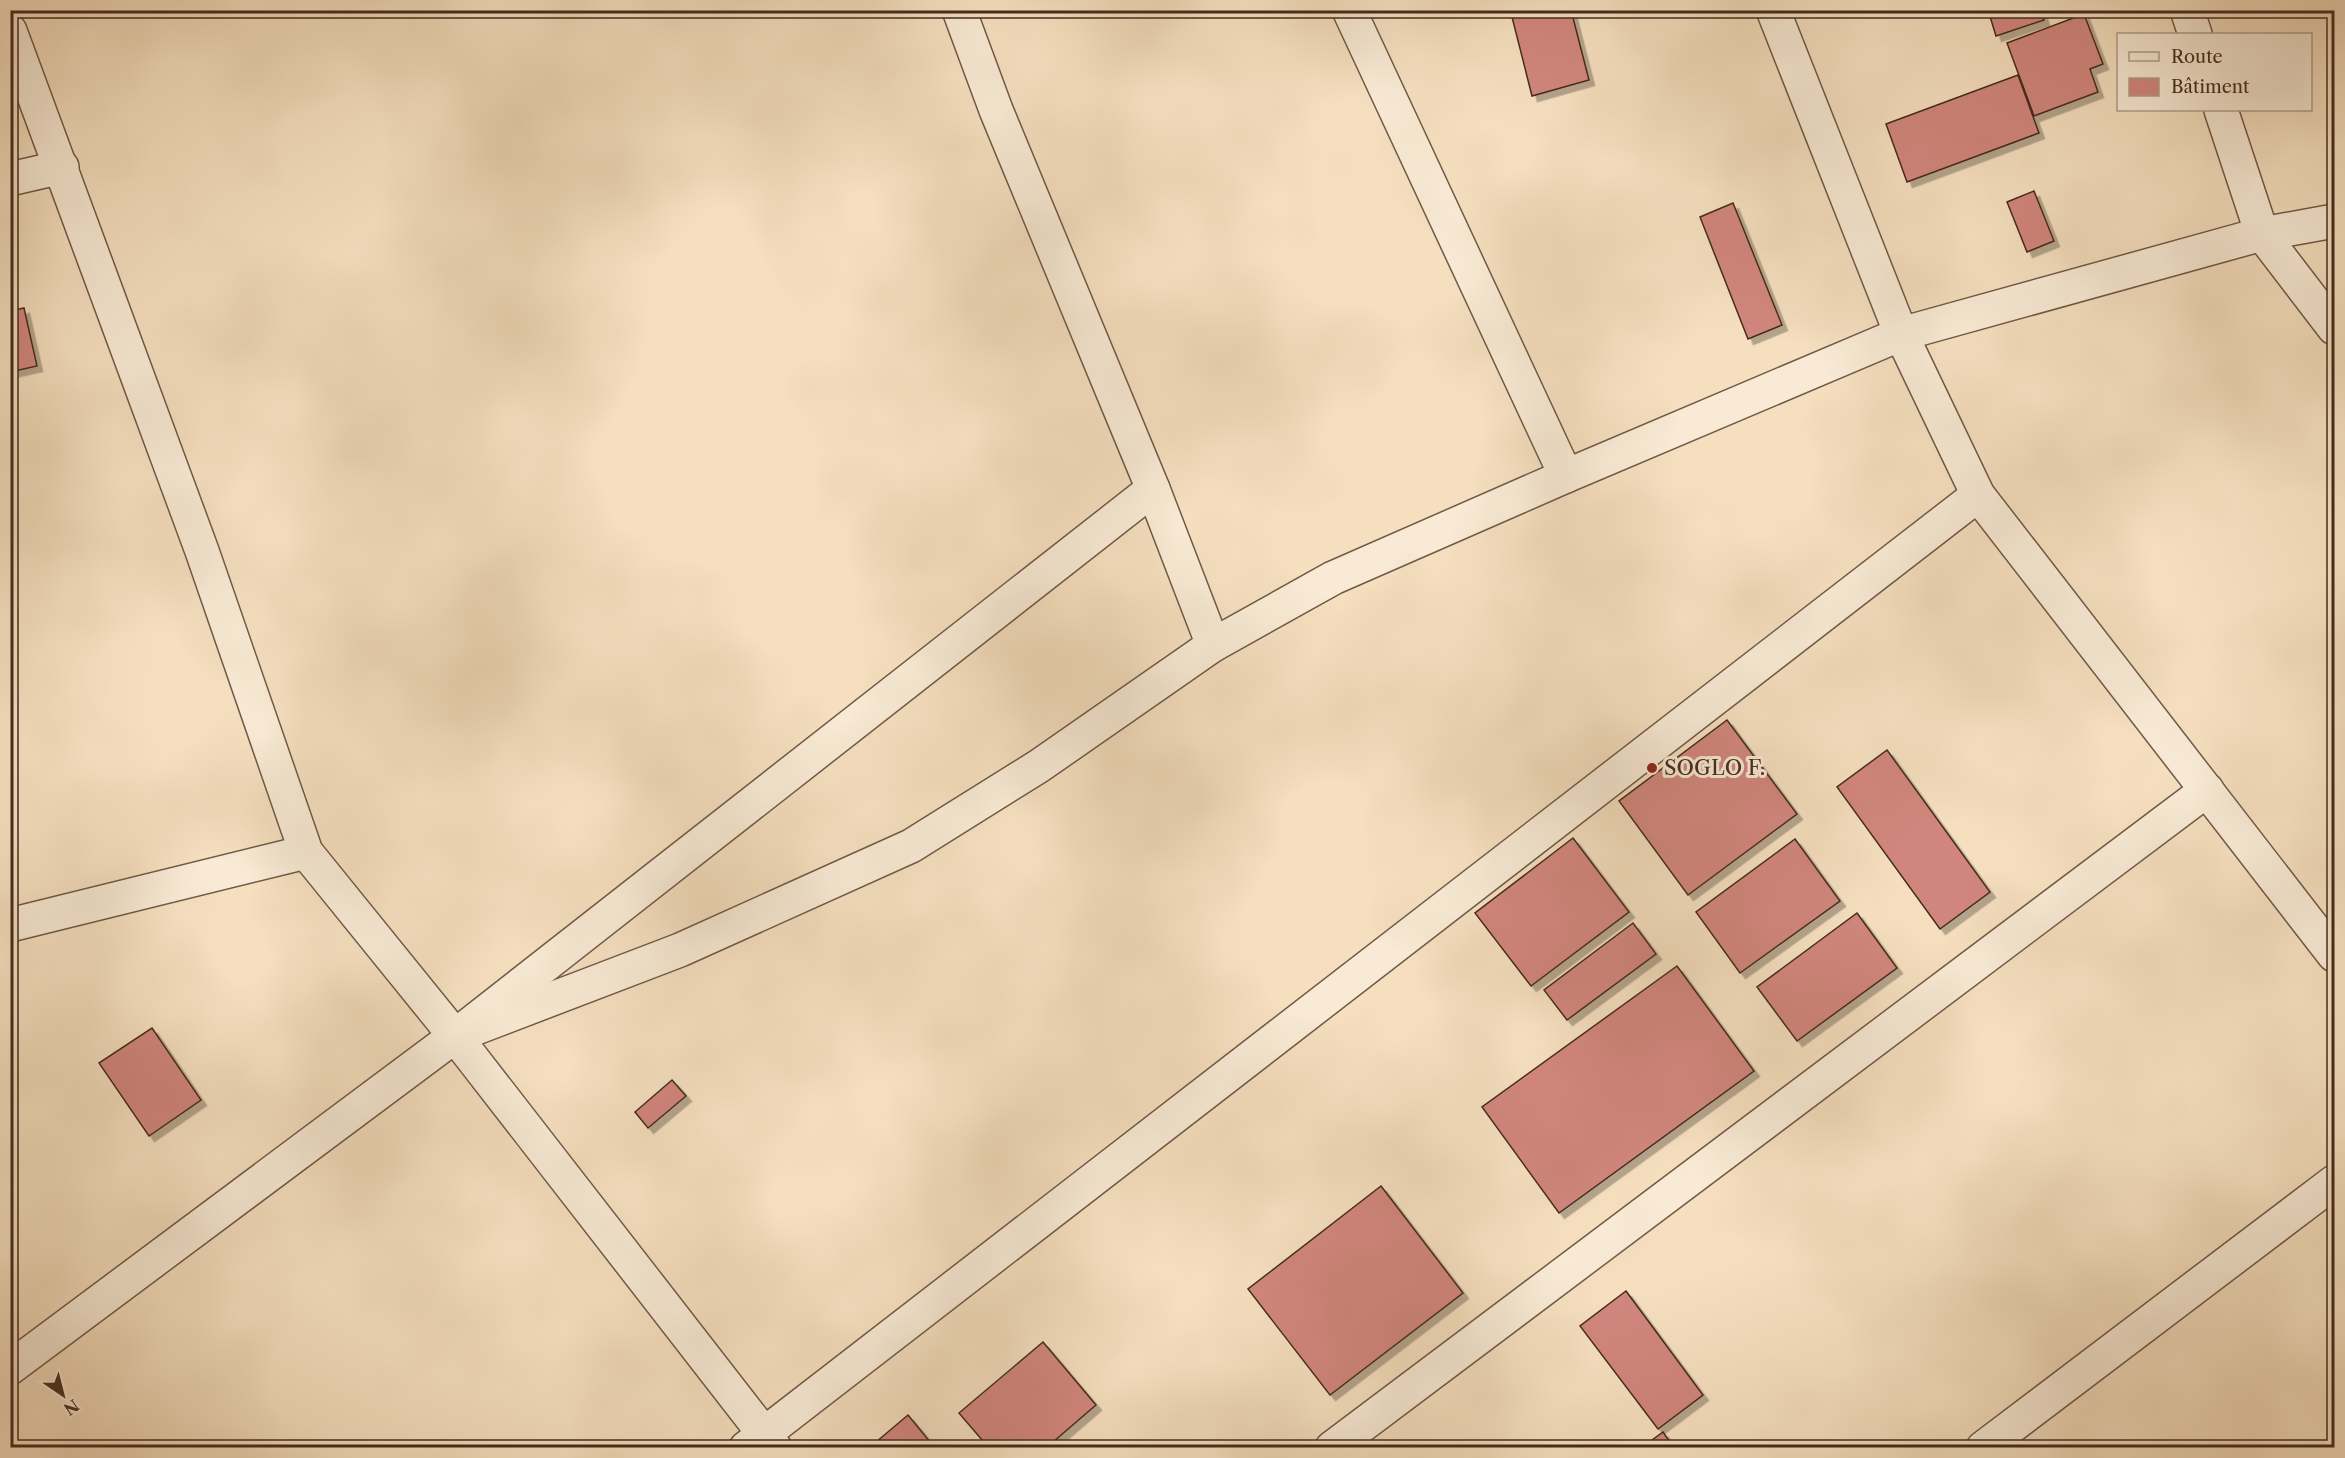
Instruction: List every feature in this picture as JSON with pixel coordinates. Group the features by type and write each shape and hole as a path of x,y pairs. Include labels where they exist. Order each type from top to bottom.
{"street":[{"path":"959,10 996,110 1153,489 1213,645"},
{"path":"1349,10 1566,476"},
{"path":"1773,10 1901,334 1978,495 2334,955"},
{"path":"2187,10 2195,33"},
{"path":"10,31 202,550 306,852 455,1036 762,1444 1978,495"},
{"path":"2221,111 2262,234 2334,328"},
{"path":"10,179 62,167"},
{"path":"455,1036 680,950 911,846 1039,766 1213,645 1334,578 1566,476 1901,334 2262,234 2334,220"},
{"path":"10,1368 455,1036 1153,489"},
{"path":"1332,1448 2207,790"},
{"path":"10,925 306,852"},
{"path":"1983,1448 2334,1182"}],"building":[{"path":"1536,10 1571,10 1589,80 1532,96 1512,17"},
{"path":"1988,10 2041,10 2044,20 1996,36"},
{"path":"2084,14 2103,64 2090,69 2098,92 2034,116 2007,43"},
{"path":"2018,75 2039,133 1907,182 1886,124"},
{"path":"2034,191 2054,241 2027,252 2007,202"},
{"path":"1733,203 1782,325 1748,339 1700,217"},
{"path":"24,308 37,366 10,372 10,311"},
{"path":"1727,720 1797,814 1688,895 1619,801"},
{"path":"1887,750 1990,892 1940,929 1837,787"},
{"path":"1573,838 1629,912 1531,986 1475,913"},
{"path":"1795,839 1840,901 1740,973 1696,912"},
{"path":"1857,913 1897,968 1797,1041 1757,987"},
{"path":"1633,923 1656,954 1567,1020 1544,990"},
{"path":"1677,966 1754,1071 1559,1213 1482,1107"},
{"path":"152,1028 201,1100 149,1136 99,1063"},
{"path":"672,1080 686,1096 648,1128 635,1112"},
{"path":"1381,1186 1463,1293 1330,1395 1248,1289"},
{"path":"1626,1291 1703,1395 1658,1429 1580,1326"},
{"path":"1043,1342 1096,1405 1046,1448 989,1448 959,1413"},
{"path":"908,1415 935,1448 869,1448"},
{"path":"1663,1432 1674,1448 1641,1448"}],"place":[{"name":"SOGLO F.","path":"1652,768"}]}
